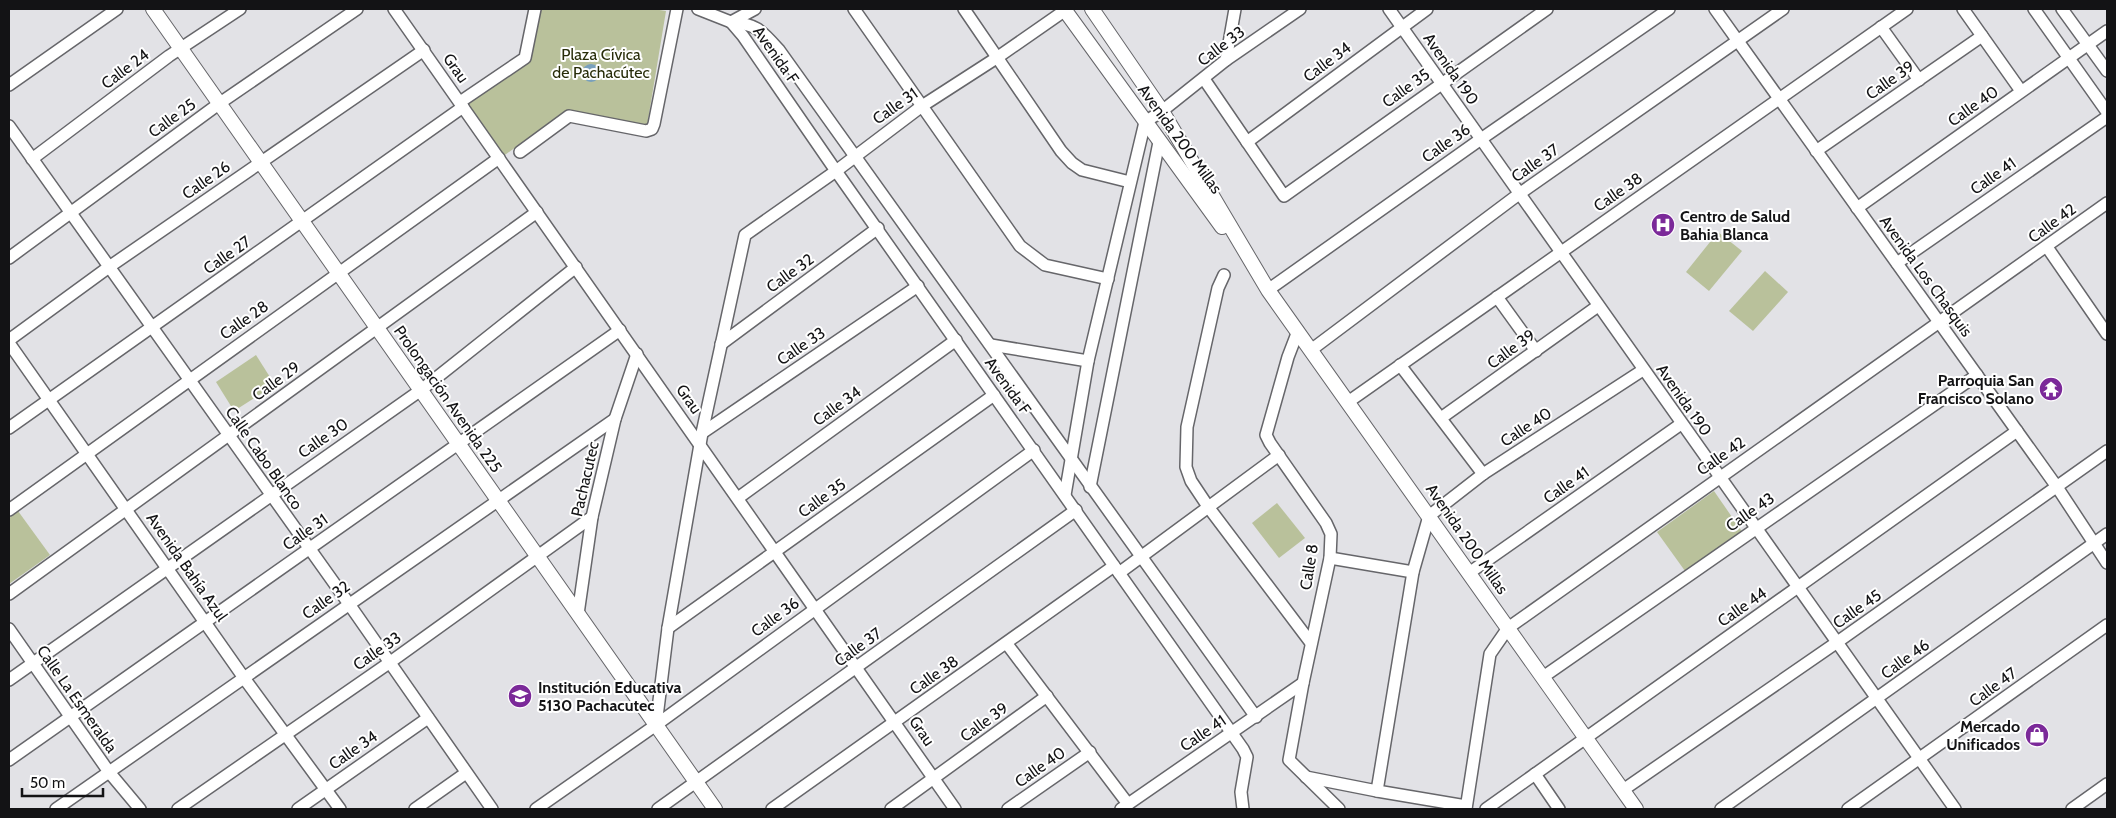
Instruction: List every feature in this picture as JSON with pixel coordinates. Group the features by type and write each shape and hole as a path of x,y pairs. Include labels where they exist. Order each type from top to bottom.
{"main road":[{"name":"Prolongación Avenida 225","path":"153,9 715,809"},
{"name":"Avenida 200 Millas","path":"1065,9 1159,142 1298,331 1636,809"},
{"name":"Avenida 200 Millas","path":"1092,9 1162,111 1268,290"}],"street":[{"path":"9,85 118,9"},
{"name":"Calle 24","path":"32,159 181,48 240,9"},
{"name":"Calle 25","path":"9,258 220,103 357,9"},
{"name":"Grau","path":"394,9 896,722 955,809"},
{"name":"Calle 27","path":"9,428 303,222 525,58 535,9"},
{"path":"520,152 569,116 646,131 652,129 677,9"},
{"name":"Avenida F","path":"698,9 724,12 744,36 836,171 878,228 1243,749 1246,757 1241,792 1243,809"},
{"path":"731,22 756,9"},
{"path":"854,9 1020,246 1045,265 1108,279"},
{"path":"964,9 1061,151 1072,163 1082,170 1130,182"},
{"name":"Calle 31","path":"721,344 745,235 836,171 922,106 998,57 1065,9"},
{"path":"1226,60 1235,9"},
{"name":"Calle 33","path":"1145,122 1204,80 1226,60 1300,9"},
{"name":"Avenida 190","path":"1389,9 1955,809"},
{"name":"Calle 34","path":"1247,142 1427,9"},
{"name":"Calle 35","path":"1247,142 1284,196 1547,9"},
{"name":"Calle 36","path":"1268,290 1480,139 1669,9"},
{"name":"Avenida Los Chasquis","path":"1715,9 2057,487 2107,563"},
{"name":"Calle 37","path":"1311,350 1520,194 1782,9"},
{"name":"Calle 38","path":"1348,402 1907,9"},
{"path":"1963,9 2021,91"},
{"path":"2034,9 2107,112"},
{"path":"2062,9 2107,71"},
{"path":"731,22 748,23 765,34 779,50 856,155 1140,558 1256,717"},
{"path":"1881,26 1919,80"},
{"name":"Calle 40","path":"1857,208 2107,31"},
{"name":"Calle 39","path":"1816,151 1982,36"},
{"name":"Calle 26","path":"9,341 109,268 424,50"},
{"path":"1204,80 1247,142"},
{"name":"Calle 41","path":"1897,263 2107,116"},
{"path":"1065,495 1088,361 1145,122"},
{"name":"Calle Cabo Blanco","path":"9,126 349,604 492,809"},
{"path":"1090,487 1159,142"},
{"name":"Calle 28","path":"9,510 499,158"},
{"name":"Calle 42","path":"1466,808 1490,654 1508,628 2107,203"},
{"name":"Calle 29","path":"9,594 537,212"},
{"name":"Calle 32","path":"721,344 878,228"},
{"path":"2047,247 2107,334"},
{"name":"Calle 30","path":"9,680 421,390 576,267"},
{"path":"1224,275 1218,288 1187,428 1185,444 1186,468 1191,481 1209,508 1311,643"},
{"name":"Calle 33","path":"702,433 918,286"},
{"path":"1497,296 1536,351"},
{"name":"Calle 39","path":"1441,418 1598,306"},
{"name":"Calle 31","path":"9,760 620,330"},
{"name":"Calle 8","path":"1298,331 1288,357 1266,435 1326,523 1331,534 1330,558 1311,643 1289,760 1339,809"},
{"name":"Calle 34","path":"738,498 956,340"},
{"name":"Avenida Bahía Azul","path":"9,341 244,678 340,809"},
{"path":"656,725 668,628 702,433 721,344"},
{"path":"991,345 1088,361"},
{"name":"Pachacutec","path":"578,614 592,517 615,418 637,354"},
{"path":"1400,365 1483,474"},
{"name":"Calle 40","path":"1429,516 1483,474 1643,370"},
{"name":"Calle 43","path":"1543,677 1976,375"},
{"name":"Calle 35","path":"668,628 994,395"},
{"name":"Calle 32","path":"56,809 615,418"},
{"name":"Calle 41","path":"1469,573 1681,424"},
{"name":"Calle 44","path":"1486,809 2017,432"},
{"name":"Calle 36","path":"536,809 656,725 1034,450"},
{"name":"Calle 45","path":"1623,790 1836,643 2107,451"},
{"name":"Calle 38","path":"772,809 1007,644 1117,569 1140,558 1279,455"},
{"name":"Calle 37","path":"658,809 1076,510"},
{"path":"1377,791 1413,572 1429,516"},
{"name":"Calle 33","path":"178,809 390,663 592,517"},
{"name":"Calle 46","path":"1721,809 1877,700 2107,534"},
{"path":"1330,558 1413,572"},
{"name":"Calle 47","path":"1848,809 1920,760 2107,625"},
{"name":"Calle La Esmeralda","path":"9,630 109,772 140,809"},
{"path":"1007,644 1090,752 1125,807"},
{"name":"Calle 41","path":"1125,807 1303,683"},
{"name":"Calle 39","path":"891,809 1047,696"},
{"name":"Calle 34","path":"298,809 428,718"},
{"name":"Calle 40","path":"1008,809 1090,752"},
{"path":"415,809 466,773"},
{"path":"1535,774 1559,809"},
{"path":"1306,777 1466,808"},
{"path":"2072,809 2107,784"}],"green space":[{"name":"Plaza Cívica de Pachacútec","path":"538,9 653,9 666,11 647,126 565,112 502,157 465,104 529,59"},
{"path":"1718,232 1742,251 1709,291 1686,272"},
{"path":"1765,271 1788,292 1753,331 1729,311"},
{"path":"256,355 275,385 234,411 216,382"},
{"path":"1714,491 1743,533 1685,571 1657,532"},
{"path":"1277,503 1305,538 1279,558 1252,523"},
{"path":"18,511 50,555 9,584 9,518"}],"water":[{"path":"587,64 595,64 600,69 598,80 587,82 582,77 582,69"}],"place":[{"name":"Centro de Salud Bahia Blanca","path":"1663,225"},
{"name":"Parroquia San Francisco Solano","path":"2051,389"},
{"name":"Institución Educativa 5130 Pachacutec","path":"520,696"},
{"name":"Mercado Unificados","path":"2037,735"}]}
